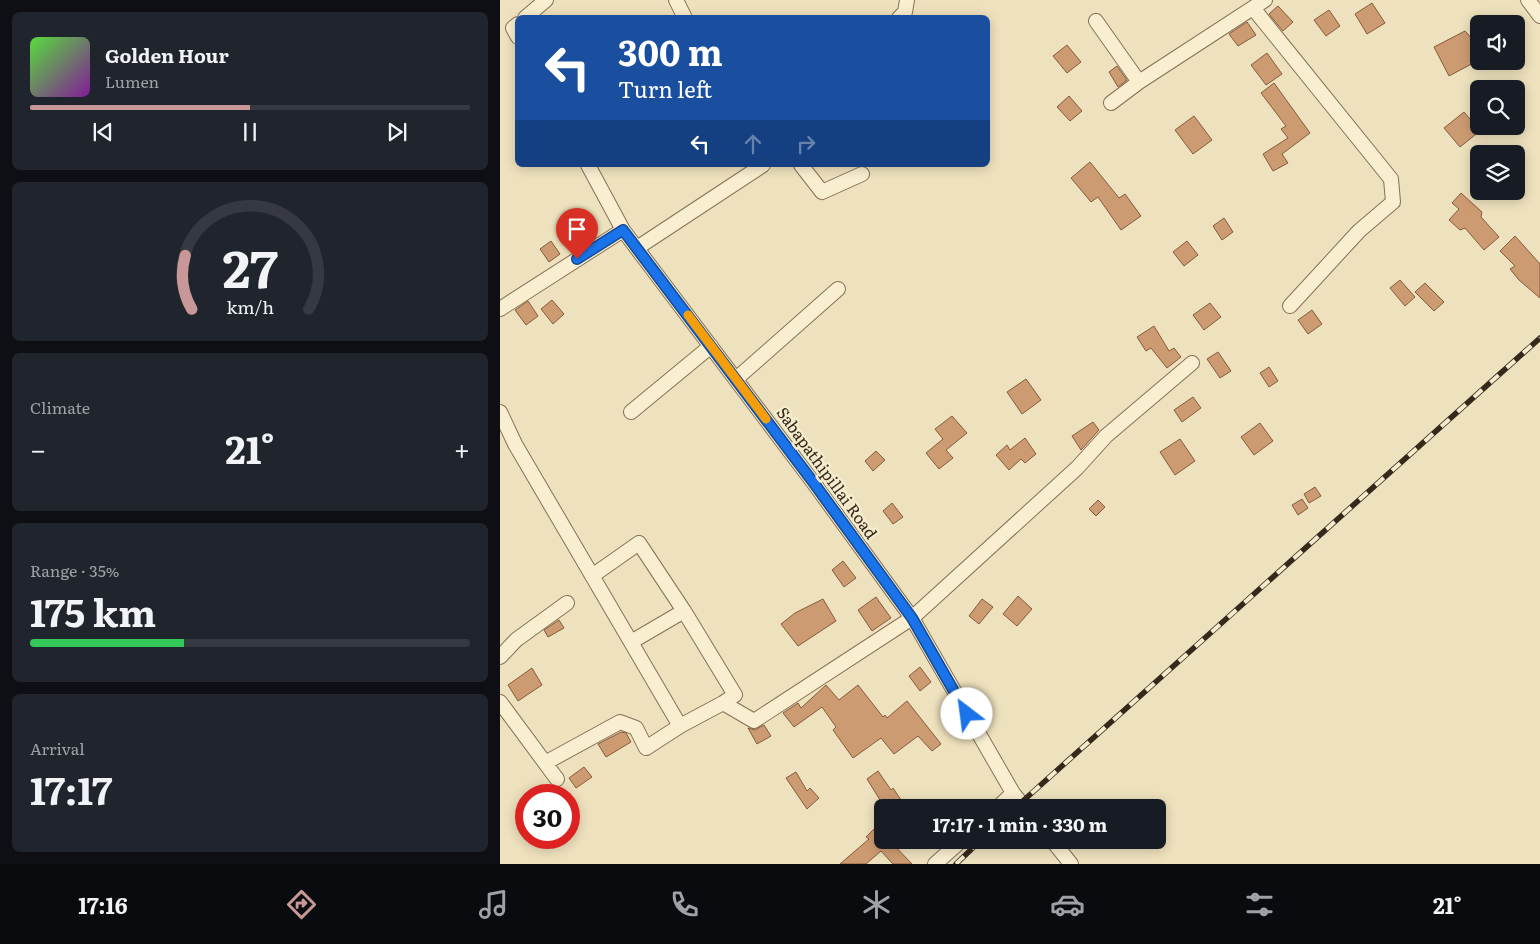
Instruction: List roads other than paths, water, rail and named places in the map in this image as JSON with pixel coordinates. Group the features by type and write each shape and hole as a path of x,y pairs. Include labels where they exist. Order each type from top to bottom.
{"street":[{"path":"528,15 546,0"},
{"path":"676,0 684,15"},
{"path":"902,15 905,12 907,0"},
{"path":"1528,0 1540,16"},
{"path":"1111,103 1139,82 1259,4 1390,179 1392,187 1393,202 1359,231 1290,306"},
{"path":"1096,21 1139,82"},
{"name":"Sabapathipillai Road","path":"589,167 623,230 736,379 912,618 1017,799"},
{"path":"637,248 761,167"},
{"path":"803,167 822,192 862,174"},
{"path":"500,309 623,230"},
{"path":"736,379 838,289"},
{"path":"631,412 711,346"},
{"path":"723,703 754,721 912,618 1078,468 1106,436 1192,363"},
{"path":"500,412 515,444 680,726"},
{"path":"545,762 620,722 636,728 646,748 680,726 735,695 684,611 639,544 592,576"},
{"path":"500,657 516,640 567,603"},
{"path":"631,642 684,611"},
{"path":"500,702 557,780"},
{"path":"1007,799 1013,794"},
{"path":"935,864 952,849"},
{"path":"1060,849 1072,864"}],"railway":[{"path":"1025,799 1540,338"},
{"path":"956,864 972,849"}]}
